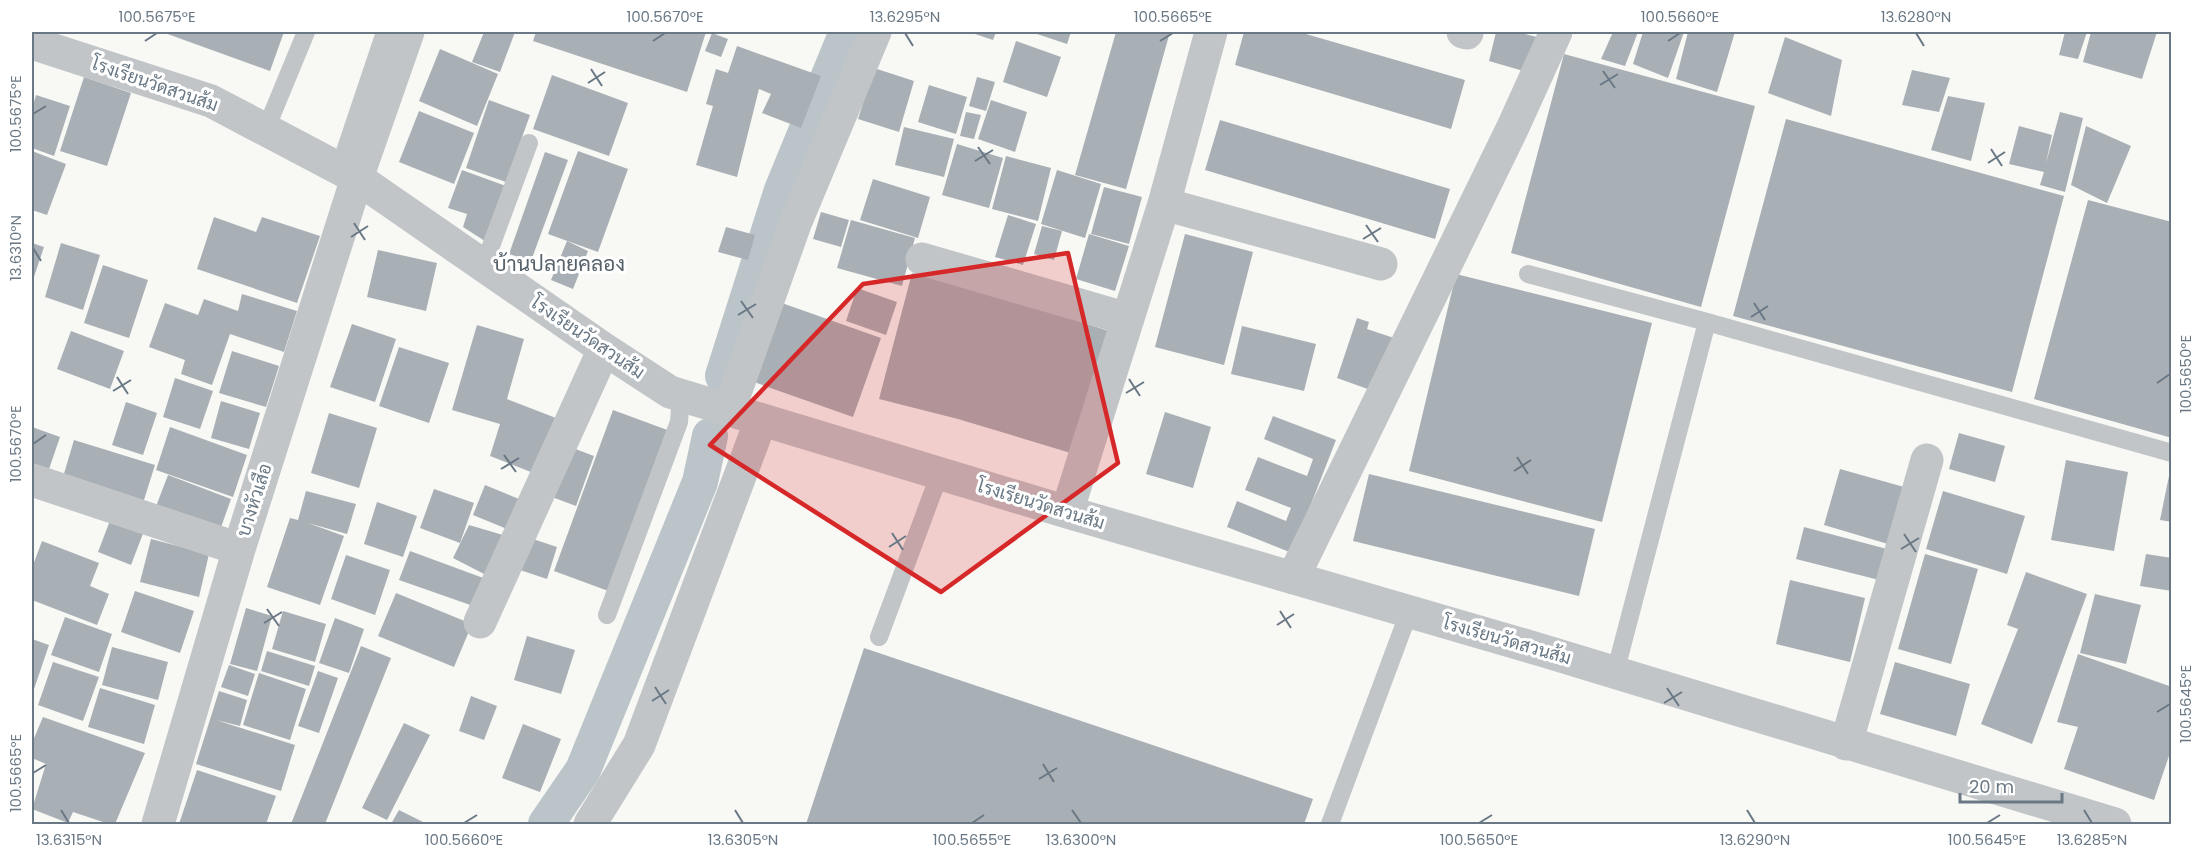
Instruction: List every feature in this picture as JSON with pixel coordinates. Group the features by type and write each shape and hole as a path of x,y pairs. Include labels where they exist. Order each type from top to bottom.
{"street":[{"name":"บางหัวเสือ","path":"158,825 348,173 408,32"},
{"path":"729,410 795,224 875,32"},
{"path":"1067,512 1164,204 1211,32"},
{"path":"1293,578 1513,127 1556,32"},
{"name":"โรงเรียนวัดสวนส้ม","path":"32,43 211,100 348,173 669,392 1615,673 2115,825"},
{"path":"1164,204 1381,264"},
{"path":"922,260 1128,319"},
{"path":"480,622 604,349"},
{"path":"590,825 639,745 761,420"},
{"path":"1846,744 1927,460"},
{"path":"32,480 239,549"}],"lane":[{"path":"266,129 306,32"},
{"path":"348,173 385,32"},
{"path":"484,265 529,143"},
{"path":"1528,274 2172,453"},
{"path":"1615,673 1707,322"},
{"path":"607,615 679,422 681,395"},
{"path":"879,637 940,473"},
{"path":"1330,825 1409,612"}],"highlighted area":[{"path":"1068,253 1118,463 941,592 710,445 863,284"}],"building":[{"path":"162,32 284,32 270,71"},
{"path":"484,32 515,32 500,72 472,62"},
{"path":"536,32 706,32 687,92 533,41"},
{"path":"969,32 996,32 993,40"},
{"path":"1031,32 1071,32 1067,44"},
{"path":"1116,32 1170,32 1126,189 1075,175"},
{"path":"1244,32 1299,32 1465,80 1451,129 1235,65"},
{"path":"1496,32 1517,32 1537,37 1527,72 1489,61"},
{"path":"1613,32 1638,32 1625,66 1601,59"},
{"path":"1643,32 1684,32 1668,78 1633,64"},
{"path":"1688,32 1735,32 1717,92 1676,79"},
{"path":"2065,32 2087,32 2078,59 2059,55"},
{"path":"2091,32 2157,32 2142,79 2083,62"},
{"path":"712,33 728,39 721,57 705,51"},
{"path":"1785,37 1842,60 1831,116 1768,93"},
{"path":"1016,41 1061,57 1047,97 1003,82"},
{"path":"737,46 821,76 801,128 762,113 771,94 759,89 737,177 696,165 713,106 706,104 716,69 728,73"},
{"path":"440,49 498,74 477,126 419,101"},
{"path":"1564,54 1755,106 1701,307 1511,253"},
{"path":"874,68 914,81 899,132 858,119"},
{"path":"1912,70 1950,78 1939,112 1902,105"},
{"path":"552,75 628,103 609,156 533,129"},
{"path":"84,77 131,93 107,166 60,151"},
{"path":"977,77 995,82 986,111 969,106"},
{"path":"929,85 967,97 956,134 918,122"},
{"path":"36,95 70,106 54,156 32,148 32,109"},
{"path":"1948,96 1985,103 1971,161 1931,150"},
{"path":"489,100 530,115 506,182 466,168"},
{"path":"991,100 1027,112 1015,152 978,139"},
{"path":"419,111 474,133 454,184 399,162"},
{"path":"966,112 981,115 974,139 960,136"},
{"path":"2060,112 2083,118 2065,192 2040,185 2044,172 2009,164 2019,126 2052,135 2046,163"},
{"path":"1786,119 2064,196 2012,392 1733,316"},
{"path":"1220,120 1450,189 1435,239 1205,170"},
{"path":"2086,126 2131,146 2107,203 2071,185"},
{"path":"904,127 954,139 944,177 895,165"},
{"path":"957,144 1003,158 989,208 942,195"},
{"path":"32,151 66,164 47,215 32,210"},
{"path":"578,151 628,169 598,252 548,234"},
{"path":"545,152 568,160 531,261 509,254"},
{"path":"1006,156 1051,168 1038,221 992,209"},
{"path":"462,170 506,186 488,243 463,227 467,214 448,208"},
{"path":"1057,170 1101,184 1085,238 1041,224"},
{"path":"873,179 930,197 918,238 860,220"},
{"path":"1104,187 1142,197 1129,244 1091,234"},
{"path":"2088,200 2172,222 2172,438 2034,399"},
{"path":"821,212 849,220 841,247 813,239"},
{"path":"1008,215 1036,224 1023,265 995,257"},
{"path":"214,217 256,232 262,217 320,236 297,303 197,269"},
{"path":"851,220 915,238 902,286 837,268"},
{"path":"1042,226 1062,231 1054,260 1034,254"},
{"path":"726,227 755,235 748,260 718,252"},
{"path":"1089,234 1129,246 1115,291 1076,279"},
{"path":"1185,234 1253,252 1224,365 1155,347"},
{"path":"567,241 588,251 573,289 551,280"},
{"path":"32,243 44,247 32,283"},
{"path":"61,243 100,255 83,310 45,297"},
{"path":"378,250 437,263 426,311 367,297"},
{"path":"103,265 148,280 129,338 84,323"},
{"path":"912,273 1109,331 1074,454 958,419 879,399"},
{"path":"1456,274 1652,323 1602,522 1409,471"},
{"path":"857,288 897,302 886,335 846,321"},
{"path":"242,294 297,311 284,352 230,334 212,385 181,374 185,360 149,347 165,303 198,315 204,299 238,311"},
{"path":"779,302 881,338 853,417 751,381"},
{"path":"1357,318 1369,322 1367,329 1394,338 1376,392 1337,378"},
{"path":"352,324 396,339 375,402 330,387"},
{"path":"477,325 524,339 507,399 556,418 536,474 490,456 500,424 452,410"},
{"path":"1242,326 1316,344 1304,391 1231,374"},
{"path":"71,331 124,351 110,389 57,369"},
{"path":"399,347 449,363 429,423 379,406"},
{"path":"232,351 279,366 266,407 219,393"},
{"path":"175,378 213,391 200,429 163,417"},
{"path":"221,401 260,413 249,449 211,438"},
{"path":"126,402 157,413 143,455 112,445"},
{"path":"613,410 670,431 611,592 554,571"},
{"path":"1165,412 1211,427 1193,488 1146,474"},
{"path":"329,413 377,428 359,488 311,473"},
{"path":"1273,416 1336,440 1292,553 1227,527 1237,501 1286,521 1291,508 1245,490 1258,457 1307,476 1313,459 1264,439"},
{"path":"32,427 60,437 48,472 32,467"},
{"path":"170,427 247,455 233,497 156,470"},
{"path":"1959,433 2005,446 1995,482 1949,469"},
{"path":"74,440 155,465 143,503 63,477"},
{"path":"570,447 594,456 576,506 552,497"},
{"path":"2066,460 2128,472 2114,551 2051,540"},
{"path":"1840,469 1904,487 1888,544 1824,525"},
{"path":"1369,474 1595,529 1579,596 1353,541"},
{"path":"168,475 231,499 219,533 155,509"},
{"path":"2169,476 2172,476 2172,522 2160,520"},
{"path":"485,485 519,499 507,529 473,515"},
{"path":"434,489 474,503 460,543 420,528"},
{"path":"306,491 356,504 347,534 308,523 344,536 320,605 267,587 290,518 298,520"},
{"path":"1943,491 2025,516 2007,574 1926,549"},
{"path":"377,502 417,516 403,557 364,544"},
{"path":"111,518 144,531 131,565 98,552"},
{"path":"469,525 503,535 486,575 453,558"},
{"path":"1804,527 1887,549 1879,580 1796,559"},
{"path":"527,537 557,547 547,579 517,569"},
{"path":"151,539 209,554 199,597 140,582"},
{"path":"42,541 99,563 90,586 109,594 97,625 32,600 32,568"},
{"path":"410,551 486,579 476,607 399,580"},
{"path":"1925,554 1978,569 1951,664 1898,649"},
{"path":"2146,554 2172,558 2172,591 2140,586"},
{"path":"346,555 390,570 375,615 331,599"},
{"path":"2026,572 2087,594 2032,744 1981,724 2018,629 2007,625"},
{"path":"1790,580 1865,598 1850,662 1776,644"},
{"path":"135,591 194,611 180,653 121,632"},
{"path":"396,593 472,624 454,667 378,636"},
{"path":"2095,594 2141,605 2126,664 2080,653"},
{"path":"246,608 272,616 257,671 230,664"},
{"path":"283,611 326,624 315,662 272,649"},
{"path":"65,617 112,634 99,672 51,655"},
{"path":"335,618 364,629 349,673 319,663"},
{"path":"527,636 575,650 561,694 514,680"},
{"path":"32,639 49,645 32,695"},
{"path":"361,646 391,658 325,824 291,824"},
{"path":"112,647 168,662 158,700 102,685"},
{"path":"864,648 1313,799 1304,824 806,824"},
{"path":"267,651 315,666 309,686 261,671"},
{"path":"2078,654 2172,687 2172,747 2154,800 2064,769 2078,727 2057,722"},
{"path":"53,662 99,677 83,721 38,705"},
{"path":"1895,662 1970,684 1956,736 1880,714"},
{"path":"229,665 255,674 248,696 221,687"},
{"path":"318,671 338,678 319,733 298,726"},
{"path":"259,673 306,689 290,740 243,725"},
{"path":"100,688 155,705 144,744 88,727"},
{"path":"219,691 247,700 240,726 216,720 295,745 281,791 196,764"},
{"path":"471,696 497,706 484,740 459,731"},
{"path":"43,717 145,753 115,824 73,812 68,823 32,809 46,764 32,758 32,743"},
{"path":"404,723 430,735 387,820 362,808"},
{"path":"523,724 561,739 540,792 502,778"},
{"path":"197,770 276,796 266,824 179,824"},
{"path":"399,810 427,824 391,824"}],"waterway":[{"path":"723,376 782,190 847,32"},
{"path":"546,824 583,770 700,482 710,436"}],"district":[{"name":"บ้านปลายคลอง","path":"559,263"}]}
